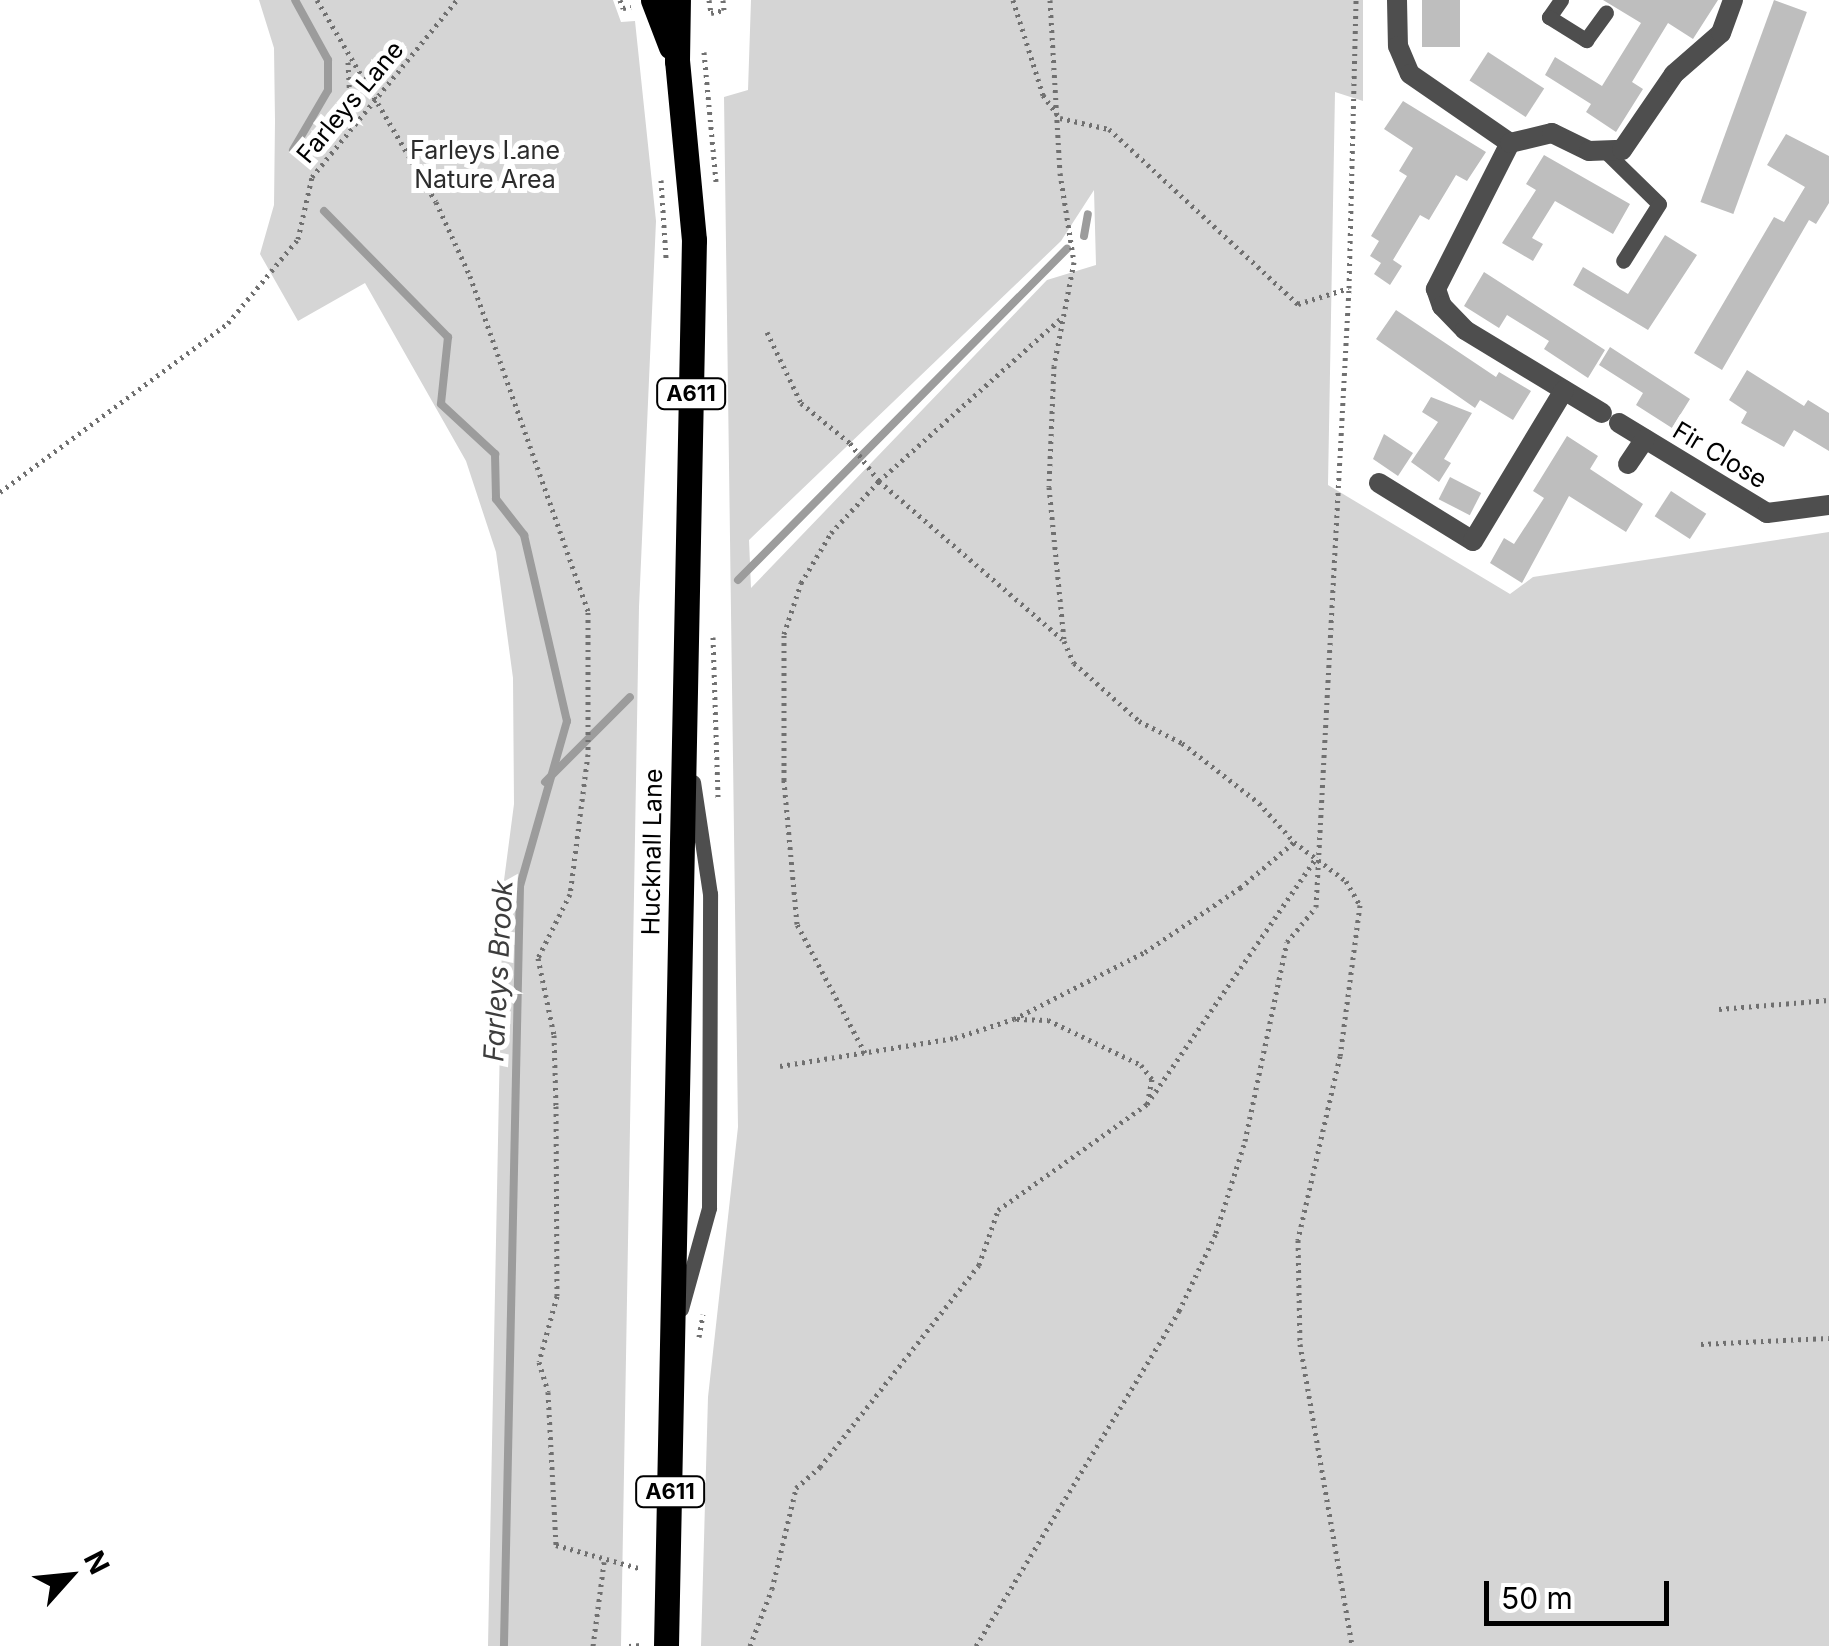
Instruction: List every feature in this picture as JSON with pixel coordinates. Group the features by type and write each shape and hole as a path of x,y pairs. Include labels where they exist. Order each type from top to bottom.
{"main road":[{"name":"Hucknall Lane","path":"653,0 677,61"},
{"name":"Hucknall Lane","path":"666,1646 694,240 677,61 678,0"}],"street":[{"path":"1397,0 1398,46 1410,74 1510,143 1552,134 1608,154 1634,140 1674,74 1721,33 1733,0"},
{"name":"Fir Close","path":"1510,143 1436,289 1442,306 1466,330 1767,513 1829,506"},
{"path":"1378,483 1473,541 1564,390"},
{"name":"Fir Close","path":"1628,464 1645,438"}],"lane":[{"path":"1561,0 1549,16 1586,40 1606,12"},
{"path":"1608,154 1659,204 1622,261"}],"path":[{"path":"317,0 348,60 379,102 470,276 588,612 588,754 570,894 538,958 554,1035 556,1106 556,1296 540,1362 548,1392 556,1545 604,1562 642,1569"},
{"name":"Farleys Lane","path":"0,492 228,323 298,239 312,176 351,124 379,102 458,0"},
{"path":"620,0 623,8"},
{"path":"709,0 711,13 724,10 723,0"},
{"path":"1013,0 1043,94 1060,118 1108,128 1298,304 1349,288"},
{"path":"1050,0 1060,118 1060,174 1074,262 1062,317 1049,487 1064,641 1074,663 1139,722 1182,743 1258,803 1294,842 1346,881 1360,905 1340,1056 1298,1240 1300,1344 1352,1646"},
{"path":"976,1646 1179,1311 1216,1233 1245,1141 1287,942 1316,906 1349,288 1356,0"},
{"path":"348,60 351,124"},
{"path":"660,163 668,275"},
{"path":"865,1052 797,924 784,780 784,634 802,583 831,533 879,481 1062,317"},
{"path":"767,332 801,403 850,443 879,481 1064,641"},
{"path":"780,1066 954,1038 1014,1019 1145,952 1240,888 1294,842"},
{"path":"750,1646 772,1589 796,1488 820,1468 979,1265 998,1210 1147,1104 1317,856"},
{"path":"1719,1008 1829,1000"},
{"path":"1014,1019 1048,1020 1141,1065 1152,1078 1147,1104"},
{"path":"1701,1344 1829,1338"},
{"path":"642,1551 642,1588"},
{"path":"593,1646 604,1562"},
{"path":"630,1646 641,1646 641,1626"}],"green space":[{"name":"Farleys Lane Nature Area","path":"259,0 613,0 621,22 635,21 656,221 639,607 621,1646 488,1646 503,888 514,804 513,678 496,552 466,461 365,283 298,321 260,254 274,205 275,121 274,48"},
{"path":"751,0 1363,0 1363,101 1335,92 1328,485 1510,594 1533,577 1829,532 1829,1646 701,1646 708,1397 738,1127 724,97 748,90","holes":["1094,190 1096,265 1047,280 751,588 749,540 1061,241"]}],"building":[{"path":"1422,0 1460,0 1460,47 1422,47"},
{"path":"1603,0 1718,0 1693,39 1668,23 1632,82 1643,89 1616,132 1586,112 1591,104 1545,75 1555,57 1602,86 1641,23"},
{"path":"1774,0 1807,12 1733,214 1700,202"},
{"path":"1488,52 1544,88 1526,117 1469,81"},
{"path":"1403,101 1486,152 1467,181 1456,175 1429,220 1420,215 1393,260 1402,266 1390,285 1374,274 1381,263 1370,256 1379,241 1371,236 1407,176 1399,171 1413,148 1384,129"},
{"path":"1786,134 1829,156 1829,203 1816,224 1809,220 1722,370 1694,353 1774,217 1784,222 1805,187 1767,165"},
{"path":"1544,155 1630,204 1613,234 1555,201 1532,238 1543,244 1533,261 1502,243 1536,190 1526,184"},
{"path":"1665,235 1697,255 1648,330 1573,285 1583,267 1628,294"},
{"path":"1484,272 1605,350 1588,378 1544,349 1549,341 1507,315 1499,328 1464,306"},
{"path":"1396,310 1496,377 1499,372 1531,391 1513,420 1480,400 1475,408 1376,339"},
{"path":"1610,347 1690,399 1672,428 1636,405 1643,393 1599,365"},
{"path":"1747,370 1804,406 1808,400 1829,413 1829,451 1794,430 1784,447 1741,423 1747,412 1729,400"},
{"path":"1431,397 1472,413 1444,459 1451,463 1439,482 1411,462 1438,422 1422,412"},
{"path":"1384,434 1413,453 1398,476 1373,459"},
{"path":"1567,436 1598,456 1590,469 1643,504 1626,532 1569,496 1522,583 1490,563 1504,538 1514,544 1544,498 1533,491"},
{"path":"1450,477 1481,493 1470,515 1439,499"},
{"path":"1671,491 1706,514 1690,539 1655,516"}],"waterway":[{"name":"Farleys Brook","path":"293,150 328,90 328,60 295,0"},
{"name":"Farleys Brook","path":"324,211 448,337 441,404 495,454 496,499 524,535 567,721 520,886 504,1646"},
{"path":"1084,236 1088,214"},
{"path":"738,580 1067,249"},
{"path":"545,782 630,697"}]}
